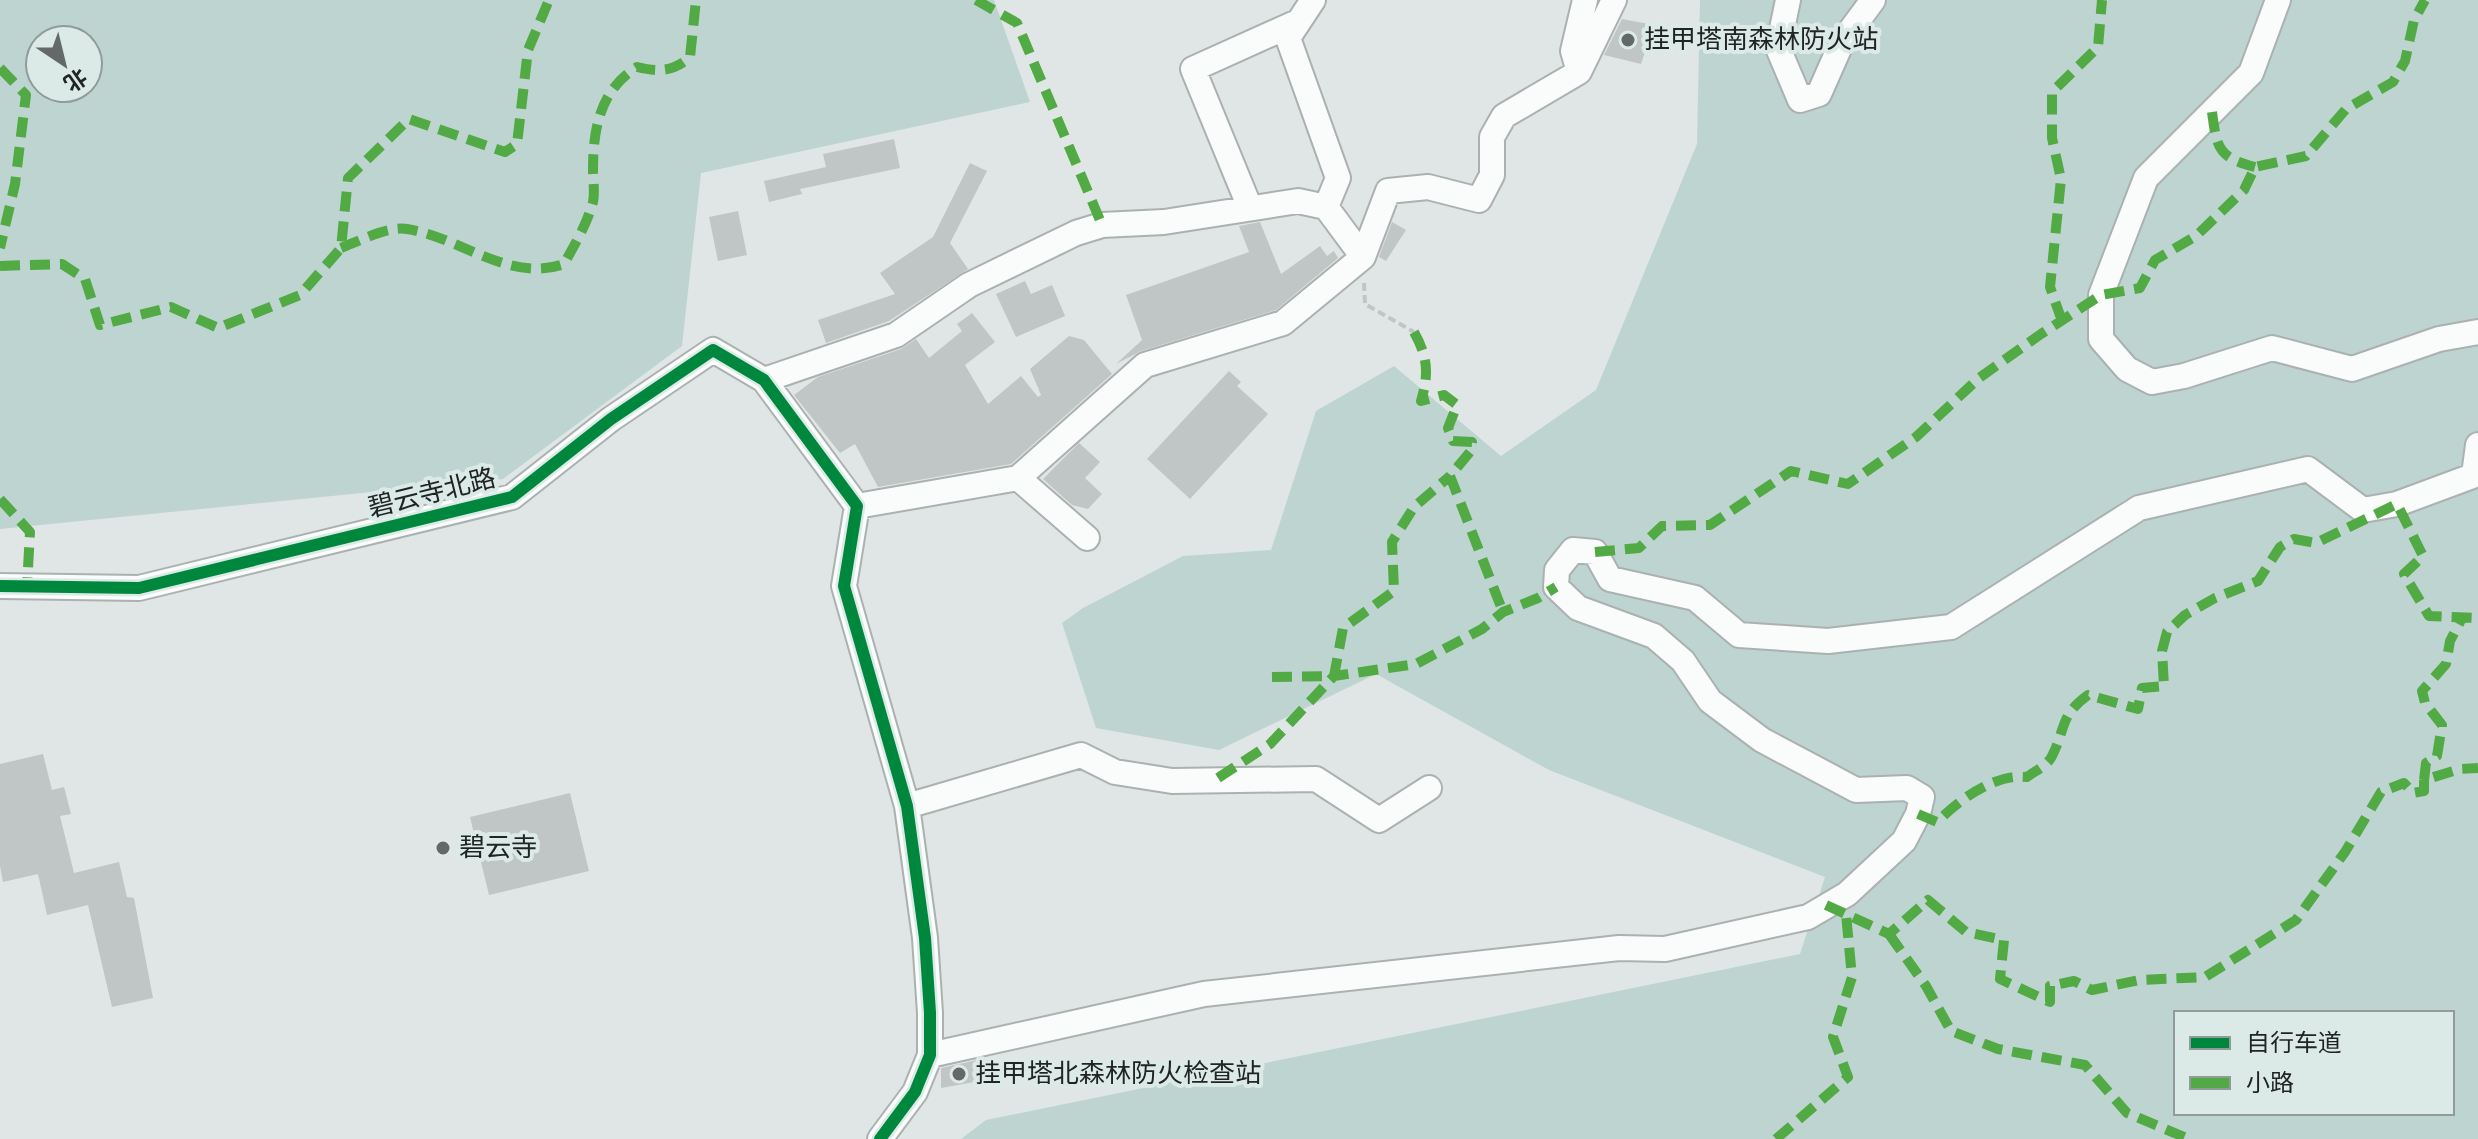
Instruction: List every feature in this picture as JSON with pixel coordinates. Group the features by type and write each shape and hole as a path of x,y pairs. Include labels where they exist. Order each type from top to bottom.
{"street":[{"path":"1313,0 1293,24 1288,38 1338,178 1326,207"},
{"path":"1579,72 1573,51 1585,0"},
{"path":"880,1139 915,1092 930,1055 925,938 907,806 844,586 857,506 1018,478 1145,365 1283,323 1363,257 1388,191 1428,187 1479,200 1492,175 1492,137 1504,116 1579,72 1614,0"},
{"path":"1788,0 1778,48 1800,100 1819,94 1842,42 1873,0"},
{"path":"2278,0 2251,73 2146,178 2101,295 2101,339 2127,369 2152,382 2184,376 2272,348 2352,369 2439,339 2478,332"},
{"path":"1250,208 1193,69 1293,24"},
{"path":"764,380 896,335 969,285 1076,233 1102,225 1164,222 1298,201 1326,207 1363,257"},
{"name":"碧云寺北路","path":"0,586 139,588 512,497 611,419 713,350 764,380 857,506"},
{"path":"930,1055 1204,994 1619,948 1665,949 1808,917 1847,894 1904,841 1918,814 1922,797 1907,788 1856,790 1762,740 1710,701 1683,661 1654,636 1578,608 1556,587 1557,570 1573,550 1595,552 1610,579 1695,598 1739,635 1828,641 1951,627 2139,508 2308,469 2363,510 2397,504 2476,474 2478,445"},
{"path":"1018,478 1087,538"},
{"path":"907,806 1081,755 1115,772 1172,781 1316,779 1379,820 1429,788"}],"path":[{"path":"1363,257 1365,304 1414,332"}],"green space":[{"path":"0,0 994,0 1030,102 701,173 682,346 503,479 0,529"},
{"path":"1700,0 2478,0 2478,1139 961,1139 986,1120 1800,954 1825,877 1549,770 1376,674 1219,750 1096,728 1062,623 1083,608 1183,556 1271,550 1316,411 1394,366 1501,456 1596,390 1697,144"}],"building":[{"name":"挂甲塔南森林防火站","path":"1622,19 1654,25 1641,64 1604,55"},
{"path":"894,139 900,168 800,189 802,194 769,202 764,181 826,167 823,154"},
{"path":"970,163 987,171 950,243 968,269 889,321 826,343 818,320 895,294 880,273 933,237"},
{"path":"738,211 747,255 718,261 709,217"},
{"path":"1260,222 1281,274 1320,246 1327,256 1334,251 1338,258 1276,310 1141,351 1116,364 1142,340 1126,295 1249,252 1239,226"},
{"path":"1392,222 1406,230 1386,261 1379,257"},
{"path":"1025,281 1031,294 1052,285 1065,316 1016,337 996,294"},
{"path":"972,313 995,342 965,365 988,404 1021,376 1038,397 1041,395 1030,369 1069,336 1084,340 1112,374 1011,464 878,487 855,444 840,453 794,395 818,377 901,349 916,339 929,358 962,331 957,324"},
{"path":"1229,371 1241,382 1237,386 1268,414 1190,499 1147,459"},
{"path":"1079,443 1100,462 1085,478 1102,494 1088,509 1072,505 1043,479"},
{"path":"43,754 52,790 64,787 71,814 60,816 74,873 119,862 127,897 134,898 153,998 112,1007 88,905 47,915 38,874 3,882 0,866 0,764"},
{"path":"570,793 589,871 489,895 470,817"},
{"name":"挂甲塔北森林防火检查站","path":"977,1060 980,1081 941,1088 941,1068"}],"marked path":[{"path":"0,266 62,264 85,279 100,325 171,307 218,328 300,295 341,248 348,178 409,119 505,152 517,144 528,50 549,0"},
{"path":"341,248 383,232 407,229 524,268 564,264 593,202 593,155 597,125 607,99 624,76 637,67 665,70 678,66 690,57 696,0"},
{"path":"976,0 1017,23 1102,225"},
{"path":"2062,321 2050,287 2061,179 2052,138 2052,92 2098,47 2102,0"},
{"path":"1595,552 1639,548 1662,526 1710,525 1791,471 1848,484 1916,437 1979,378 2041,334 2101,295 2140,288 2155,260 2196,236 2244,190 2255,167 2306,156 2346,109 2393,82 2405,61 2414,20 2425,0"},
{"path":"0,68 26,95 15,184 0,248"},
{"path":"2212,112 2222,150 2233,159 2255,167"},
{"path":"1414,332 1426,366 1421,401 1444,395 1457,405 1448,428 1453,441 1472,442 1470,452 1450,476 1503,612"},
{"path":"1272,677 1334,676 1343,628 1394,591 1392,542 1414,507 1450,476"},
{"path":"0,499 30,532 27,586"},
{"path":"1918,814 1937,822 1978,790 2003,779 2027,777 2041,768 2052,756 2068,716 2088,695 2138,709 2142,688 2164,686 2162,651 2167,632 2185,615 2215,598 2258,581 2280,547 2294,539 2316,543 2397,504 2423,556 2404,574 2429,616 2478,618"},
{"path":"1218,778 1270,744 1334,676 1416,664 1482,629 1503,612 1556,587"},
{"path":"2424,780 2426,763 2437,756 2442,725 2425,703 2422,691 2446,664 2450,641 2461,620"},
{"path":"1826,905 1889,934 1928,900 1966,932 2004,940 2000,979 2050,1002 2050,986 2074,981 2092,990 2139,980 2205,977 2296,920 2345,852 2381,792 2404,783 2413,793 2424,791 2424,780 2460,769 2478,768"},
{"path":"1776,1139 1848,1077 1833,1037 1852,977 1846,914"},
{"path":"1889,934 1926,986 1951,1031 1998,1049 2085,1065 2127,1113 2189,1139"}],"cycle path":[{"path":"0,586 139,588 512,497 611,419 713,350 764,380 857,506 844,586 907,806 925,938 930,1055 915,1092 880,1139"}],"place":[{"name":"挂甲塔南森林防火站","path":"1628,40"},
{"name":"碧云寺","path":"443,848"},
{"name":"挂甲塔北森林防火检查站","path":"959,1074"}]}
